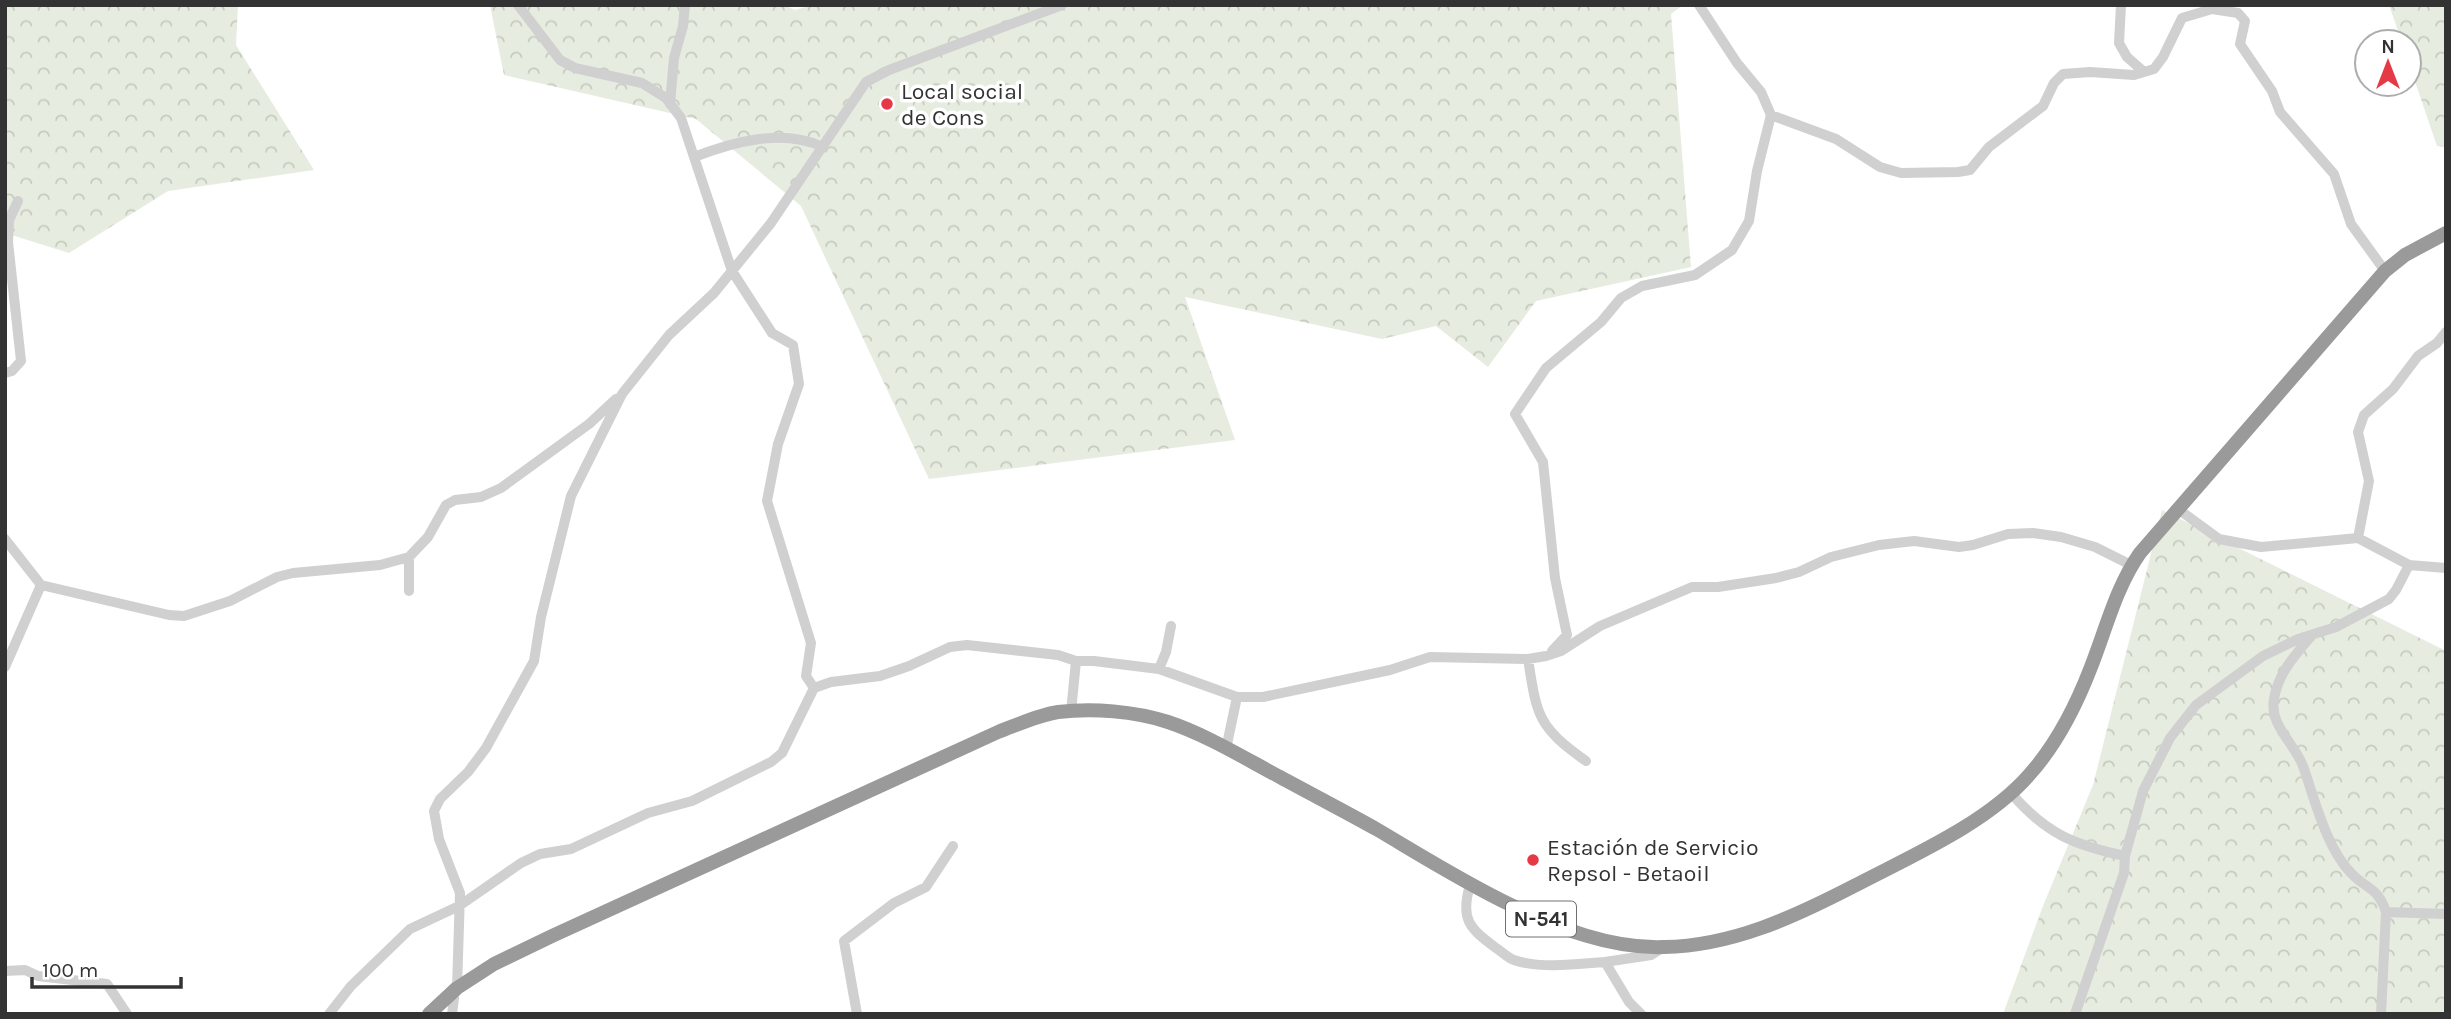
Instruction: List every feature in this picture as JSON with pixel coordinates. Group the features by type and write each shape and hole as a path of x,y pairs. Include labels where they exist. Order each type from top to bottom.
{"highway":[{"name":"N-541","path":"429,1014 455,990 494,964 552,936 998,732 1055,712 1113,711 1167,722 1226,749 1374,828 1470,885 1545,921 1617,944 1663,947 1708,943 1748,933 1811,909 1924,850 1975,819 2028,777 2060,734 2081,691 2106,621 2131,565 2385,271 2405,256 2446,233"}],"street":[{"path":"518,5 560,60 575,68 642,83 666,98 681,118 732,271 772,333 793,345 799,384 778,444 766,501 811,643 806,676 814,688"},
{"path":"670,104 674,58 683,26 685,5"},
{"path":"5,540 41,585 169,615 184,615 230,601 277,577 293,573 380,565 409,557 428,537 446,505 455,500 481,497 501,488 589,424 622,394 668,335 714,293 771,223 866,82 889,70 1062,5"},
{"path":"1546,656 1566,639 1567,629 1559,605 1555,578 1543,462 1515,414 1546,369 1601,322 1621,298 1642,286 1695,275 1732,250 1749,221 1757,171 1771,115 1761,92 1737,63 1699,5"},
{"path":"2121,5 2119,43 2127,57 2144,72"},
{"path":"1771,115 1836,139 1880,167 1900,173 1970,170 1989,147 2042,106 2054,83 2063,74 2091,72 2134,75 2154,69 2163,57 2182,18 2212,9 2238,13 2245,21 2240,44 2272,91 2280,112 2334,174 2351,224 2385,271"},
{"path":"694,157 733,142 744,141 790,138 823,147"},
{"path":"5,373 12,372 21,361 8,242 9,220 18,201"},
{"path":"2358,538 2370,481 2358,432 2364,415 2393,389 2418,356 2446,332"},
{"path":"452,1014 460,893 439,839 434,811 440,799 468,772 486,748 534,661 541,617 571,496 622,394"},
{"path":"2178,509 2218,539 2261,547 2358,538 2409,565 2446,569"},
{"path":"328,1014 351,986 410,929 459,906 521,863 540,854 571,849 648,813 699,798 771,762 782,753 814,688 831,682 880,676 950,647 967,645 1058,655 1076,661 1159,669 1237,697 1263,697 1390,670 1430,657 1528,659 1546,656 1561,651 1600,626 1692,587 1718,587 1776,578 1798,572 1831,557 1879,545 1914,541 1959,547 2008,534 2033,533 2095,547 2131,565"},
{"path":"409,557 410,591"},
{"path":"2075,1014 2124,873 2124,856 2143,791 2170,738 2196,705 2263,656 2298,639 2336,627 2389,599 2409,565"},
{"path":"5,667 41,585"},
{"path":"1159,669 1166,652 1171,626"},
{"path":"2312,635 2291,660 2279,681 2273,709 2280,727 2302,764 2311,796 2337,852 2351,873 2381,897 2386,912 2381,1014"},
{"path":"1528,659 1536,709 1542,723 1565,746 1586,761"},
{"path":"1070,712 1076,661"},
{"path":"1226,749 1237,697"},
{"path":"2011,793 2026,811 2051,831 2091,849 2124,856"},
{"path":"857,1014 844,941 894,903 926,887 953,846"},
{"path":"1470,885 1465,905 1466,918 1480,936 1513,960 1556,965 1605,962 1651,955 1663,947"},
{"path":"2386,912 2446,914"},
{"path":"1605,962 1629,1002 1641,1014"},
{"path":"5,971 25,970 38,976 107,984 127,1014"}],"green space":[{"path":"5,5 238,5 236,45 314,170 168,191 69,253 5,233"},
{"path":"490,5 784,5 795,10 813,5 1683,5 1671,14 1691,267 1536,301 1488,367 1436,326 1382,339 1185,297 1235,440 929,479 801,206 696,119 504,75"},
{"path":"2389,5 2446,5 2446,147 2437,146 2421,98 2423,98 2423,28 2397,28"},
{"path":"2162,510 2446,651 2446,1014 2003,1014 2043,906 2093,785"}],"place":[{"name":"Local social de Cons","path":"887,104"},
{"name":"Estación de Servicio Repsol - Betaoil","path":"1533,860"}]}
